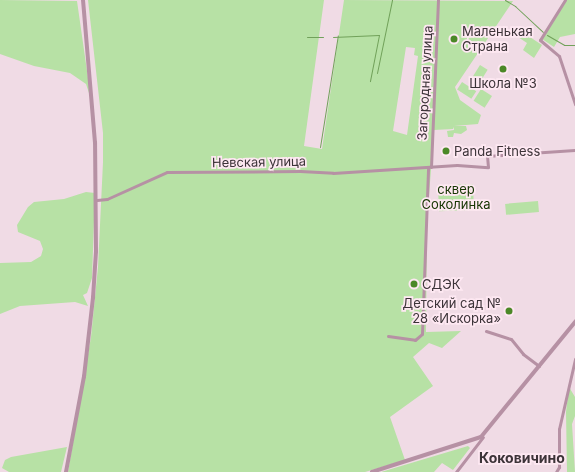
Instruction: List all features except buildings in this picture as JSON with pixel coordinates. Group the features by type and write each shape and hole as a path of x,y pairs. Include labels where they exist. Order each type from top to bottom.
{"street":[{"path":"66,472 84,377 93,298 97,200 93,104 83,0"},
{"name":"Загородная улица","path":"388,336 415,340 422,334 438,0"},
{"path":"565,0 540,40 559,56 573,91 575,104"},
{"name":"Невская улица","path":"97,200 107,199 167,172 300,171 333,173 468,164 488,167 487,156 575,150"},
{"path":"456,472 484,434 575,322"},
{"path":"486,331 512,339 523,354 539,366"},
{"path":"556,472 559,467 559,429 575,359"},
{"path":"372,472 471,442 484,434"},
{"path":"471,442 474,448"}],"green space":[{"path":"0,0 77,1 91,99 86,84 70,73 34,66 0,54"},
{"path":"88,0 324,0 304,146 322,149 344,0 513,1 455,87 460,100 481,115 478,124 454,126 466,126 467,130 461,134 454,133 453,137 448,137 447,131 454,130 454,127 453,129 434,130 427,222 426,332 461,331 442,348 429,343 413,357 433,386 390,417 405,460 365,472 68,472 91,337 98,267 103,133","holes":["406,47 415,48 414,55 418,56 407,135 393,131"]},
{"path":"567,0 575,0 575,34 560,37 554,47 542,39"},
{"path":"516,28 542,45 534,58 523,50 527,43 512,33"},
{"path":"480,65 488,70 479,84 471,79"},
{"path":"462,82 476,91 471,99 457,90"},
{"path":"481,89 492,96 485,108 474,101"},
{"name":"сквер Соколинка","path":"473,184 474,210 439,211 438,185"},
{"path":"86,192 95,193 92,278 87,293 83,295 88,306 75,302 20,306 0,314 0,263 31,262 41,256 43,249 40,241 18,232 17,225 28,207 34,202 64,199"},
{"path":"538,201 539,212 506,215 505,204"},
{"path":"569,387 575,397 575,416 572,424 575,472 567,472 566,412"},
{"path":"468,446 470,448 453,470 442,463 434,472 381,472"},
{"path":"67,447 61,472 9,472 2,468 5,460 11,457"}],"waterway":[{"path":"377,73 392,0"},
{"path":"505,0 515,6 543,32"},
{"path":"320,147 338,35"},
{"path":"333,37 379,35 370,81"},
{"path":"547,35 564,45 575,45"},
{"path":"307,37 323,37"}],"place":[{"name":"Маленькая Страна","path":"454,39"},
{"name":"Школа №3","path":"503,69"},
{"name":"Panda Fitness","path":"446,151"},
{"name":"СДЭК","path":"414,284"},
{"name":"Детский сад № 28 «Искорка»","path":"509,311"}],"district":[{"name":"Коковичино","path":"522,458"}]}
